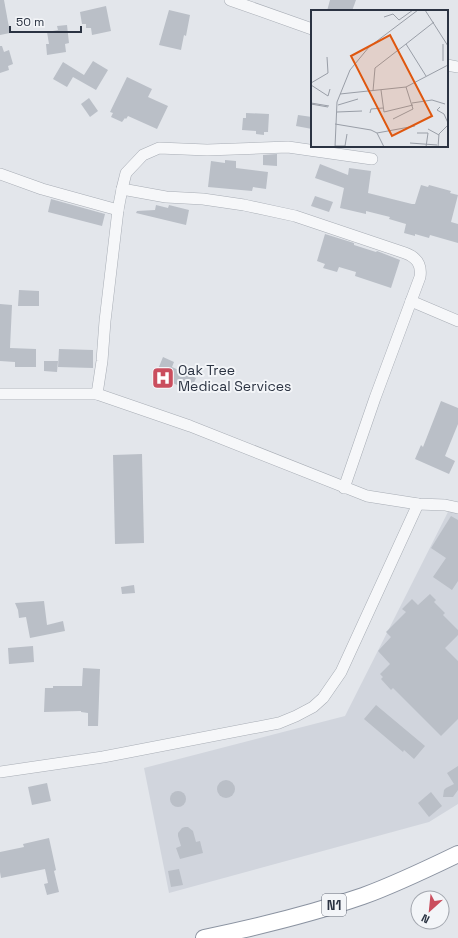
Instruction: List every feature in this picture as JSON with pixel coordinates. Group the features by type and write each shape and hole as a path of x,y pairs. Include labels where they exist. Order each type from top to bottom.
{"highway":[{"name":"N1","path":"204,938 252,928 363,896 458,854"}],"street":[{"path":"230,0 311,28"},
{"path":"448,65 458,67"},
{"path":"97,394 102,361 118,210 122,189 126,173 143,155 159,148 207,150 288,147 372,159"},
{"path":"0,174 42,189 118,210"},
{"path":"122,189 166,197 203,199 244,205 288,215 414,256 421,270 344,488"},
{"path":"410,301 458,321"},
{"path":"0,394 97,394 190,426 367,496 418,504 445,505 458,508"},
{"path":"0,772 103,757 278,723 296,716 312,707 323,698 342,672 418,504"}],"shaded area":[{"path":"452,504 458,506 458,804 429,822 169,893 144,768 345,716"}],"building":[{"path":"0,0 4,0 10,33 0,35"},
{"path":"330,0 356,0 352,10 327,10"},
{"path":"106,6 111,31 92,35 91,28 86,28 86,24 82,24 80,12"},
{"path":"169,10 190,15 186,36 184,35 181,50 159,45"},
{"path":"67,25 69,43 65,44 66,52 47,55 46,44 49,44 47,32 58,30 57,26"},
{"path":"0,46 2,46 4,52 9,50 13,64 8,66 9,70 0,73"},
{"path":"93,61 108,70 96,90 73,77 67,87 53,79 63,62 84,75"},
{"path":"127,77 152,89 148,97 168,106 157,129 128,116 122,122 111,117 113,113 110,112"},
{"path":"89,98 98,111 90,117 81,104"},
{"path":"246,113 269,114 268,132 264,132 264,135 256,134 256,131 242,130 243,118 246,118"},
{"path":"298,115 311,117 311,129 296,126"},
{"path":"277,154 277,166 263,165 263,155"},
{"path":"225,160 236,161 236,168 268,172 266,189 253,187 252,191 208,187 211,161 225,163"},
{"path":"320,164 348,175 349,168 371,171 368,193 412,204 415,204 421,185 428,187 429,185 451,191 450,193 458,195 451,222 458,224 458,243 430,235 429,238 404,233 406,224 389,219 390,217 366,211 366,214 340,208 344,188 315,178"},
{"path":"315,196 333,202 329,212 311,206"},
{"path":"51,199 105,214 102,226 48,212"},
{"path":"156,205 168,208 169,205 189,210 186,225 136,213 137,211 155,210"},
{"path":"325,234 400,260 391,288 355,276 356,272 339,267 337,272 323,268 325,264 317,261"},
{"path":"19,290 39,291 39,306 18,306"},
{"path":"0,304 12,305 10,348 36,349 36,367 15,367 15,362 0,361"},
{"path":"59,349 93,350 93,368 58,367"},
{"path":"163,357 174,362 172,367 196,378 192,387 185,384 183,388 167,380 165,384 154,379"},
{"path":"44,361 58,361 57,372 44,371"},
{"path":"441,401 458,408 458,424 445,456 455,461 449,474 415,459 421,445 423,447"},
{"path":"142,454 144,543 115,544 113,455"},
{"path":"451,516 458,520 458,581 452,590 433,577 446,558 431,548"},
{"path":"134,585 135,593 122,594 121,587"},
{"path":"430,594 436,600 434,602 445,613 443,615 458,630 458,635 445,648 458,661 458,719 441,736 393,688 391,690 381,679 383,677 380,674 390,664 378,651 391,637 386,632 406,612 402,609 412,599 418,605"},
{"path":"44,601 47,625 63,621 65,631 30,638 26,617 19,618 15,603"},
{"path":"33,646 34,662 9,664 8,648"},
{"path":"83,668 100,669 98,726 88,726 88,713 81,711 44,712 45,688 53,688 53,686 82,686"},
{"path":"376,705 425,746 414,759 404,750 403,752 364,719"},
{"path":"458,766 458,790 453,797 443,797 444,790 454,784 447,773"},
{"path":"226,780 232,783 235,789 232,795 226,798 220,795 217,789 220,783"},
{"path":"47,783 51,801 32,805 28,787"},
{"path":"178,791 184,793 186,799 184,805 178,807 172,805 170,799 172,793"},
{"path":"431,792 442,806 429,817 418,803"},
{"path":"185,827 188,827 193,831 196,842 200,841 203,853 180,859 176,848 181,846 178,833"},
{"path":"49,838 59,892 47,895 44,884 48,883 45,869 1,878 0,852 24,847 23,844"},
{"path":"179,869 183,885 171,887 168,871"}],"place":[{"name":"Oak Tree Medical Services","path":"163,378"}]}
